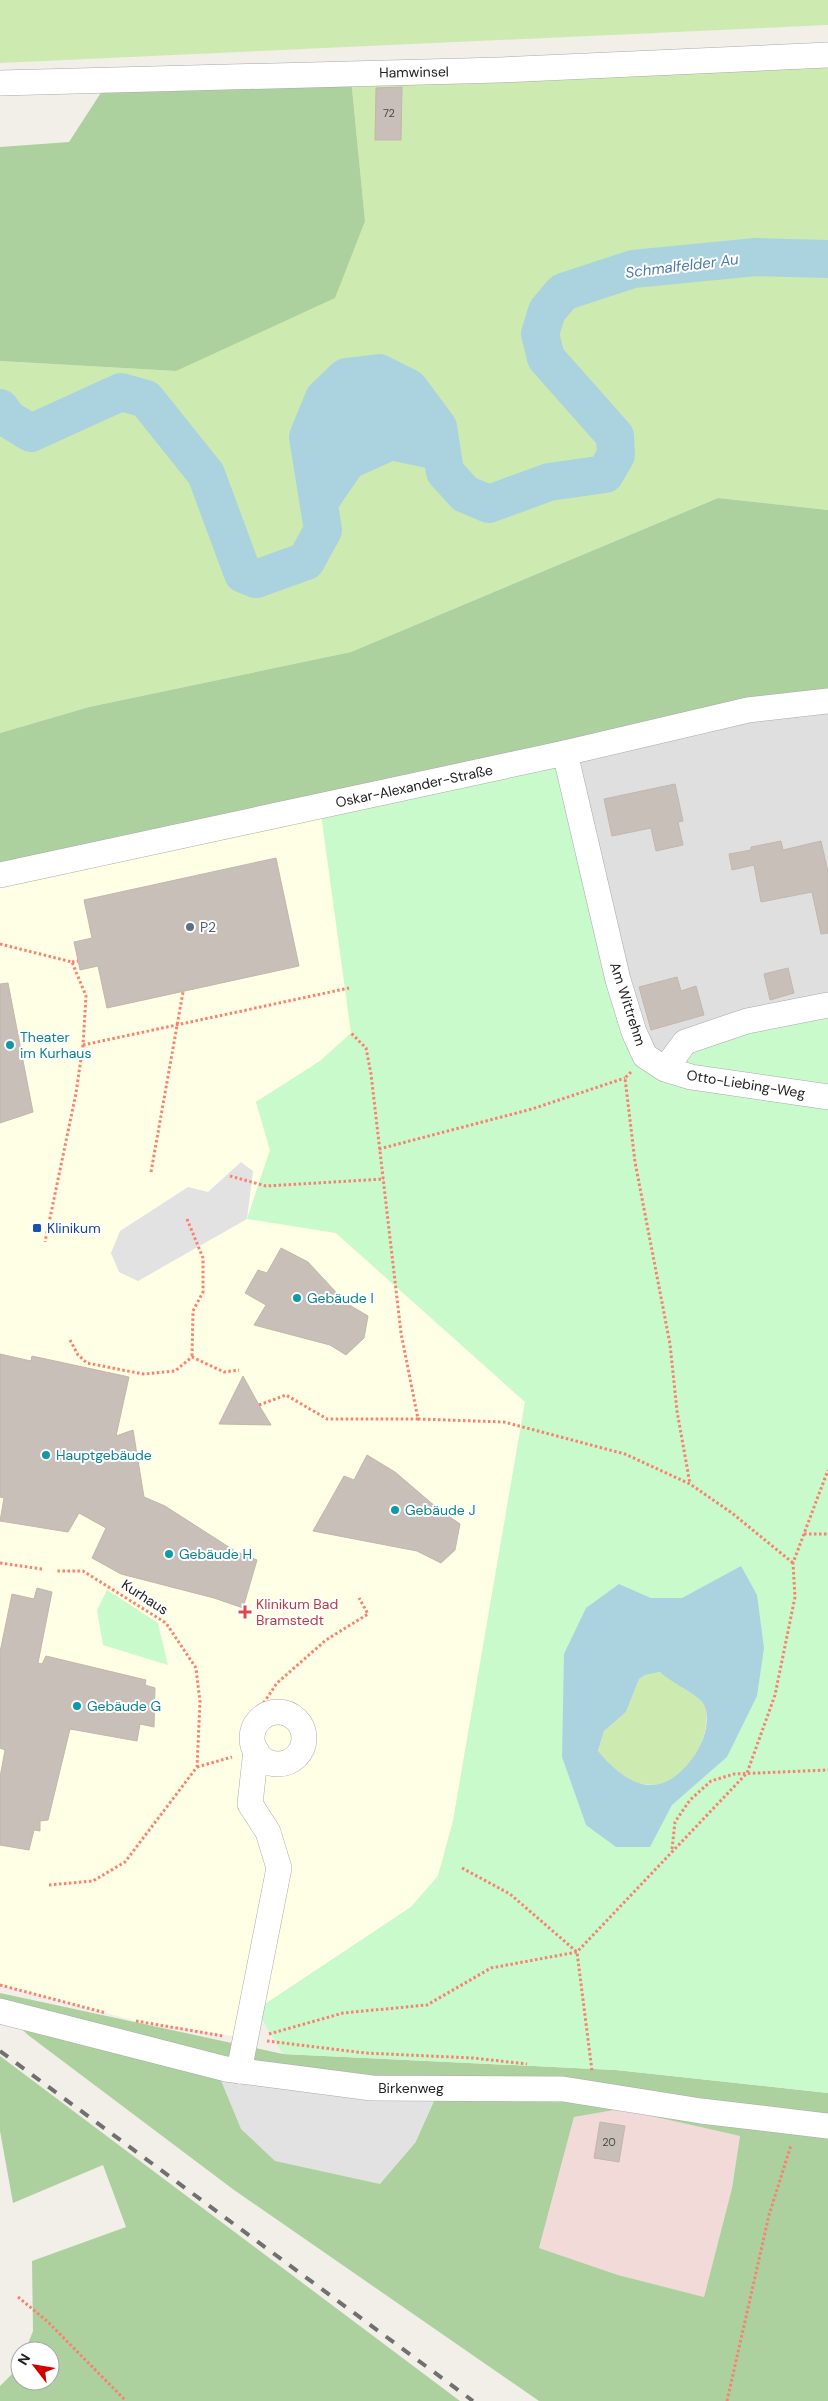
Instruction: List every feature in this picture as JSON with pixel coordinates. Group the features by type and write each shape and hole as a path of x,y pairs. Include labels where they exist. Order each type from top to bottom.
{"street":[{"name":"Hamwinsel","path":"0,83 500,70 828,55"},
{"name":"Oskar-Alexander-Straße","path":"0,876 565,753 748,710 828,701"},
{"name":"Am Wittrehm","path":"565,753 618,980 634,1032 655,1062"},
{"path":"655,1062 685,1042 747,1021 828,1005"},
{"name":"Otto-Liebing-Weg","path":"655,1062 691,1077 828,1097"},
{"path":"239,2071 279,1868 268,1832 250,1804 247,1748"},
{"name":"Birkenweg","path":"0,2011 218,2068 239,2071 372,2088 562,2089 798,2124 828,2126"}],"path":[{"path":"0,944 72,962 78,961"},
{"path":"45,1242 76,1093 82,1045 86,996 72,962"},
{"path":"82,1045 349,988"},
{"path":"151,1172 183,992"},
{"path":"351,1033 366,1048 372,1074 401,1333 418,1419"},
{"path":"380,1149 532,1109 625,1078 655,1062"},
{"path":"625,1078 635,1162 670,1344 677,1411 690,1484"},
{"path":"230,1176 266,1186 384,1179"},
{"path":"70,1340 78,1355 87,1363 143,1374 175,1371 192,1357 193,1311 203,1292 204,1258 187,1219"},
{"path":"192,1357 224,1372 239,1370"},
{"path":"259,1405 286,1395 327,1419 418,1419 504,1422 625,1454 690,1484 732,1513 794,1563"},
{"path":"529,2064 473,2058 366,2053 261,2038 343,2013 427,2004 491,1968 577,1952 746,1773 775,1695 795,1597 794,1563 828,1470"},
{"path":"804,1534 828,1534"},
{"path":"0,1563 42,1569"},
{"name":"Kurhaus","path":"56,1571 83,1571 166,1623 196,1668 200,1702 197,1767"},
{"path":"49,1885 93,1881 125,1862 197,1767 247,1748 251,1722 276,1683 326,1640 368,1614 358,1598"},
{"path":"672,1850 675,1822 690,1800 711,1781 734,1774 828,1770"},
{"path":"462,1868 510,1894 577,1952 595,2094"},
{"path":"0,1985 111,2014"},
{"path":"128,2018 224,2036"},
{"path":"727,2401 769,2215 798,2124"},
{"path":"18,2297 47,2321 126,2401"}],"shaded area":[{"path":"828,701 828,1005 665,1069 645,1056 565,753"},
{"name":"Klinikum Bad Bramstedt","path":"320,807 349,980 351,1033 320,1061 256,1102 270,1150 248,1218 336,1233 525,1402 453,1821 438,1876 411,1907 256,2010 251,2039 136,2021 0,1985 0,875"},
{"path":"241,1162 253,1171 247,1219 138,1281 119,1272 111,1253 120,1231 188,1187 208,1192"},
{"path":"217,2071 438,2091 415,2143 380,2184 275,2161 241,2129"},
{"path":"620,2109 740,2136 732,2188 704,2297 618,2275 539,2248 574,2117"}],"green space":[{"path":"0,0 828,0 828,25 0,63"},
{"path":"828,66 828,510 718,498 351,652 89,707 0,733 0,361 176,371 365,221 351,78"},
{"path":"351,78 365,221 335,298 176,371 0,361 0,147 69,142 104,88"},
{"path":"718,498 828,510 828,701 0,875 0,733 89,707 351,652"},
{"path":"555,760 638,1062 687,1046 828,1008 828,2093 616,2070 283,2054 256,2010 411,1907 438,1876 453,1821 525,1402 336,1233 247,1219 270,1150 256,1102 320,1061 351,1033 320,807","holes":["741,1566 757,1696 727,1757 672,1805 650,1847 586,1825 562,1757 619,1584 651,1598 682,1598"]},
{"path":"107,1590 158,1623 168,1665 103,1645 97,1610"},
{"path":"660,1672 703,1703 706,1712 706,1722 695,1756 681,1773 666,1782 648,1785 630,1780 612,1767 598,1752 604,1731 626,1712 639,1679 645,1675"},
{"path":"0,1993 283,2054 616,2070 828,2093 828,2401 539,2401 234,2190 28,2035 0,2008","holes":["223,2086 438,2092 415,2143","620,2109 740,2136 732,2188 704,2297 618,2275 539,2248 574,2117"]},
{"path":"0,2056 460,2401 0,2401 0,2386 10,2376 10,2391 60,2391 60,2341 29,2341 33,2331 32,2261 126,2227 103,2165 13,2203 0,2131"}],"water":[{"path":"379,373 409,388 438,427 445,472 393,461 360,476 323,530 308,437 324,398 346,377"},
{"path":"741,1566 757,1595 764,1648 757,1696 727,1757 672,1805 650,1847 616,1847 586,1825 562,1757 564,1654 586,1608 619,1584 651,1598 682,1598","holes":["660,1672 696,1696 703,1703 707,1714 706,1726 697,1751 680,1772 670,1780 659,1784 641,1784 617,1770 598,1751 604,1731 626,1712 639,1679 645,1675"]}],"building":[{"path":"402,87 401,140 375,140 376,88"},
{"path":"675,784 683,821 678,822 683,845 656,851 651,828 612,836 604,799"},
{"path":"781,841 783,850 821,841 828,872 828,933 821,934 812,892 761,902 754,865 732,870 729,854"},
{"name":"P2","path":"276,858 299,966 107,1008 98,966 80,970 74,942 92,938 84,900"},
{"path":"788,968 794,993 770,1000 764,974"},
{"path":"677,977 681,991 696,986 704,1015 651,1030 639,987"},
{"name":"Theater im Kurhaus","path":"8,983 33,1112 0,1123 0,984"},
{"name":"Gebäude I","path":"281,1248 308,1262 346,1303 368,1316 364,1338 346,1355 330,1345 254,1325 266,1305 245,1293 258,1270 267,1273"},
{"path":"0,1354 31,1361 32,1356 129,1377 116,1436 133,1430 144,1497 165,1506 235,1551 257,1560 243,1608 214,1598 121,1574 92,1558 106,1528 79,1513 68,1532 0,1521 4,1498 0,1497"},
{"path":"243,1376 259,1405 271,1425 219,1424"},
{"name":"Gebäude J","path":"367,1455 395,1472 436,1507 460,1524 455,1550 441,1563 417,1551 313,1531 344,1476 354,1480"},
{"name":"Gebäude G","path":"37,1588 52,1592 38,1663 42,1664 46,1656 146,1680 145,1685 155,1688 154,1727 140,1724 137,1741 70,1729 48,1820 40,1821 40,1831 34,1830 29,1850 0,1845 0,1777 5,1750 0,1748 0,1652 12,1594 34,1599"},
{"path":"600,2122 625,2126 619,2162 594,2158"}],"waterway":[{"name":"Schmalfelder Au","path":"0,408 8,419 31,433 121,392 146,399 206,474 243,574 256,579 306,561 323,530 308,437 324,398 346,377 379,373 409,388 438,427 445,472 465,494 489,504 549,482 605,474 616,455 615,436 546,358 540,334 547,311 563,292 633,269 756,257 828,259"}],"railway":[{"path":"0,2051 473,2401"}],"place":[{"name":"P2","path":"190,927"},
{"name":"Theater im Kurhaus","path":"10,1045"},
{"name":"Klinikum","path":"37,1228"},
{"name":"Gebäude I","path":"297,1298"},
{"name":"Hauptgebäude","path":"46,1455"},
{"name":"Gebäude J","path":"395,1510"},
{"name":"Gebäude H","path":"169,1554"},
{"name":"Klinikum Bad Bramstedt","path":"245,1612"},
{"name":"Gebäude G","path":"77,1706"}]}
